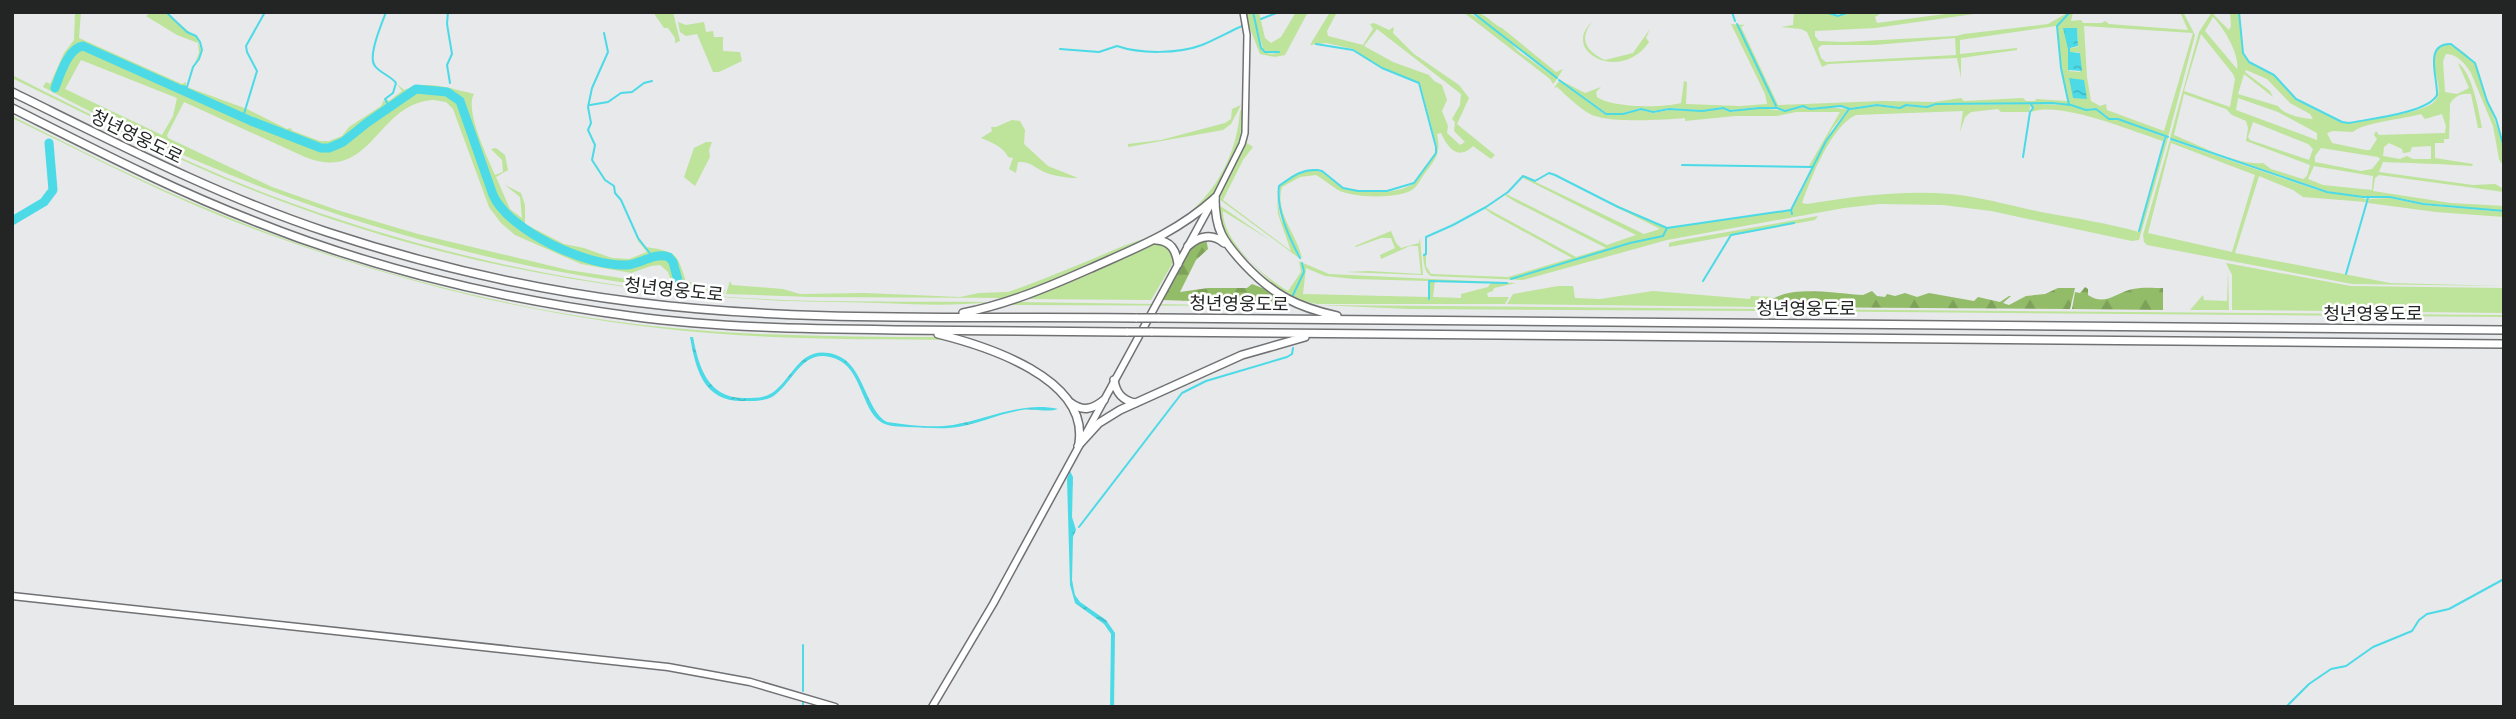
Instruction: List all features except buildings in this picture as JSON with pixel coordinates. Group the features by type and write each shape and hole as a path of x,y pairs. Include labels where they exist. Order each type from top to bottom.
{"highway":[{"name":"청년영웅도로","path":"12,92 169,169 262,209 360,243 449,267 566,292 683,307 800,314 943,316 2504,330"},
{"name":"청년영웅도로","path":"12,108 163,182 257,223 356,256 457,284 563,306 669,320 799,328 916,330 2504,344"},
{"path":"943,316 1013,301 1156,240 1180,226 1215,198"},
{"path":"1215,198 1218,228 1226,245"},
{"path":"1188,246 1199,238 1219,239 1265,285 1286,300 1352,320"},
{"path":"1156,240 1169,243 1177,256 1178,264"},
{"path":"916,330 966,341 1013,359 1041,377 1073,405 1084,409 1092,408 1104,400"},
{"path":"1078,446 1099,423 1135,402 1255,351 1296,339 1331,334"},
{"path":"1114,380 1118,394 1135,402"},
{"path":"1068,400 1079,424 1078,446"}],"main road":[{"path":"932,707 993,604 1242,144 1245,133 1247,36 1243,12"},
{"path":"12,596 668,667 750,682 835,707"}],"green space":[{"path":"81,12 79,38 182,84 186,82 186,86 179,89 125,66 250,122 321,149 344,143 416,90 447,92 458,99 492,196 501,210 515,223 532,235 571,254 610,265 627,266 652,258 668,257 681,288 672,258 660,254 652,255 646,247 664,250 678,260 686,282 691,282 694,287 725,290 724,294 635,284 546,269 459,250 373,226 206,165 43,87 46,82 50,84 64,53 74,40 75,13","holes":["81,45 108,58 83,47 69,58 55,88 64,64 72,52","81,60 177,98 173,116 162,135 65,89","434,100 446,102 453,109 489,207 515,235 581,264 631,273 660,265 668,272 671,281 634,280 568,270 418,234 272,187 168,138 167,135 184,102 305,157 328,162 346,160 360,151 399,114 415,104"]},
{"path":"151,12 164,12 197,38 201,50 197,62 195,63 199,53 198,43 177,35 146,16"},
{"path":"653,12 673,12 680,41 675,43 675,38 668,28 664,28"},
{"path":"1245,12 1252,12 1261,49 1272,54 1279,52 1263,49 1253,12 1259,12 1265,38 1271,43 1281,37 1296,12 1308,12 1285,55 1275,57 1260,54 1249,26 1247,143 1253,147 1243,160 1223,200 1291,251 1278,214 1277,196 1280,216 1299,258 1219,199 1242,148"},
{"path":"1330,12 1337,12 1327,31 1328,36 1363,45 1373,29 1370,24 1374,23 1389,30 1394,27 1393,33 1414,54 1459,85 1469,98 1457,124 1495,155 1491,159 1473,146 1463,152 1454,151 1441,133 1437,134 1438,151 1432,164 1412,190 1396,195 1354,195 1338,190 1316,175 1300,177 1282,187 1280,197 1284,215 1302,259 1282,214 1279,195 1280,186 1299,173 1311,170 1322,172 1346,189 1387,192 1402,189 1414,184 1436,153 1437,147 1420,83 1382,68 1353,49 1326,43 1310,45","holes":["1377,29 1461,94 1460,105 1452,119 1455,122 1454,131 1465,142 1460,145 1447,133 1448,126 1442,111 1447,100 1442,85 1429,75 1393,62 1364,46"]},
{"path":"1463,12 1493,28 1518,51 1557,79 1553,84"},
{"path":"1473,12 1481,14 1502,28 1556,72 1563,69 1557,79"},
{"path":"1794,12 1824,12 1838,17 1851,13 1883,12 1875,17 1877,23 1960,12 1988,12 1875,28 1815,31 1819,41 1844,42 1956,36 2048,24 2069,12 2056,26 1960,40 1960,54 2017,48 1961,58 1961,78 1957,58 1828,64 1822,67 1807,32 1781,27 1793,25","holes":["1955,38 1956,55 1826,62 1821,58 1818,48 1822,45 1875,45"]},
{"path":"2073,12 2071,21 2081,20 2083,23 2105,21 2109,24 2188,30 2180,12 2183,12 2195,35 2168,137 2118,118 2109,118 2096,108 2086,109 2069,104 2061,68 2057,27","holes":["2084,26 2193,33 2164,131 2107,110 2106,104 2100,106 2091,101","2077,28 2078,47 2069,48 2070,53 2079,52 2080,72 2069,71 2068,48"]},
{"path":"2212,12 2215,12 2214,15 2229,30 2230,12 2239,12 2243,53 2249,62 2273,75 2296,100 2342,123 2394,116 2428,106 2434,102 2439,88 2434,55 2446,44 2458,48 2478,69 2500,136 2504,163 2499,159 2493,126 2471,73 2458,58 2446,54 2443,61 2445,92 2457,94 2469,88 2458,63 2471,83 2482,128 2478,128 2471,94 2456,97 2450,104 2449,139 2444,139 2444,143 2435,143 2435,158 2473,164 2472,166 2383,162 2379,172 2473,185 2495,184 2504,189 2504,192 2379,175 2375,178 2373,191 2451,203 2504,206 2504,211 2423,203 2390,196 2363,197 2327,191 2170,138 2199,32","holes":["2213,17 2230,42 2237,69 2205,31","2201,34 2235,79 2230,107 2184,91","2246,70 2267,79 2290,103 2310,114 2313,119 2294,116 2278,106 2238,94 2244,74 2273,97 2270,91 2245,72","2184,94 2226,109 2246,121 2246,141 2310,165 2307,176 2303,179 2271,169 2263,163 2242,161 2174,135","2238,98 2278,112 2317,133 2317,140 2236,110","2421,114 2425,119 2442,114 2446,126 2445,133 2379,135 2376,131 2374,135 2377,139 2370,150 2332,143 2327,133 2353,132 2366,126","2253,122 2308,144 2313,149 2309,160 2250,140 2248,137","2389,143 2402,149 2403,153 2410,152 2412,147 2431,146 2431,159 2383,156 2384,147","2321,148 2380,159 2372,169 2361,171 2315,162 2315,156","2314,166 2373,176 2372,190 2323,185 2308,179"]},
{"path":"678,22 686,25 704,22 706,32 713,31 714,37 723,37 723,51 740,52 742,61 719,72 713,72 697,34 686,36 680,32"},
{"path":"1592,22 1586,34 1586,44 1593,53 1605,60 1633,53 1650,29 1646,38 1649,42 1637,54 1624,61 1610,62 1598,59 1583,43 1584,33"},
{"path":"1731,24 1745,25 1741,27 1778,105 1934,102 1961,98 1964,101 2023,98 2026,101 2067,101 2068,104 1936,103 1927,106 1906,104 1900,107 1877,104 1850,108 1810,108 1803,105 1785,110 1777,107 1730,110 1723,107 1702,110 1669,108 1653,111 1640,108 1623,113 1606,113 1560,80 1585,93 1601,87 1596,92 1597,97 1625,105 1681,103 1684,81 1687,82 1686,104 1767,104 1765,94"},
{"path":"12,75 173,154 272,196 419,244 519,268 621,286 712,296 831,301 990,302 952,305 761,300 685,294 609,285 534,272 460,256 386,236 314,213 242,186 126,134 12,78"},
{"path":"1559,81 1606,115 1641,110 1653,113 1722,109 1730,112 1759,108 1785,111 1803,107 1810,110 1821,107 1848,109 1832,129 1813,167 1809,166 1840,112 1796,112 1777,116 1735,116 1685,121 1685,118 1601,118 1583,110 1557,87 1554,88"},
{"path":"397,84 404,90 430,85 474,94 472,111 483,147 495,175 503,172 502,160 491,149 496,148 505,155 508,170 496,177 510,209 522,218 520,197 505,185 521,193 525,205 525,224 564,244 612,258 629,259 647,252 635,232 651,256 625,264 611,263 558,247 524,229 501,207 495,196 462,102 448,89 415,89 367,121 343,141 327,147 315,146 251,121 244,116 245,112 242,116 181,90 181,87 187,87 247,109 287,129 320,141 329,141 342,136 349,127 381,106 384,100 387,106 386,99 389,101 402,91"},
{"path":"2031,104 2029,112 2001,112 1998,109 1971,112 1965,117 1960,132 1963,111 1856,115 1838,130 1830,141 1802,203 1897,193 1951,194 2139,232 2166,137 2168,138 2139,240 2132,241 1991,211 1943,205 1879,204 1667,240 1523,280 1431,276 1425,267 1423,256 1426,255 1426,266 1431,274 1508,277 1572,258 1484,208 1576,257 1606,248 1514,201 1506,194 1607,245 1636,235 1521,177 1523,176 1644,234 1660,229 1577,187 1667,228 1790,210 1792,215 1792,210 1825,145 1850,109 1877,105 1900,108 1906,105 1927,107"},
{"path":"2032,104 2096,109 2108,119 2118,119 2164,137 2163,141 2060,110 2031,112"},
{"path":"1241,105 1231,124 1223,130 1128,147 1128,144 1161,140 1225,123 1231,119 1232,109"},
{"path":"1243,108 1240,141 1216,191 1192,214 1175,226 1062,278 1010,298 726,294 730,281 732,285 783,289 800,294 865,293 960,297 1008,292 1025,286 1156,234 1189,213 1215,184 1225,168"},
{"path":"12,116 162,189 256,228 343,259 477,296 567,314 661,327 756,334 946,337 957,340 802,338 709,333 595,320 482,298 426,284 316,251 230,220 136,178"},
{"path":"1012,120 1020,121 1025,130 1024,144 1048,166 1078,178 1052,175 1022,162 1018,162 1016,173 1009,169 1013,158 1008,157 997,145 981,138 992,131 991,127"},
{"path":"2170,140 2317,190 2367,199 2366,202 2303,197 2259,176 2235,253 2390,283 2504,286 2352,284 2147,245 2143,235","holes":["2171,143 2255,175 2232,252 2148,233"]},
{"path":"712,142 710,157 695,186 684,177 694,148"},
{"path":"2390,198 2423,205 2504,212 2504,217 2368,203 2369,199"},
{"path":"1219,205 1270,240 1223,211 1229,234 1237,246 1268,277 1288,291 1301,272 1299,261 1301,262 1303,272 1293,295 1304,272 1303,263 1329,274 1516,283 1494,288 1487,293 1488,297 1509,297 1505,304 1317,304 1303,301 1277,288 1231,243 1222,226","holes":["1306,268 1325,276 1429,281 1429,299 1303,294","1435,281 1491,283 1488,287 1461,294 1461,298 1433,297"]},
{"path":"1818,216 1815,220 1669,247 1669,243 1676,241"},
{"path":"1391,231 1401,248 1419,243 1420,238 1423,275 1345,272 1421,274 1418,246 1410,246 1381,259 1380,255 1395,248 1391,238 1381,238 1355,246"},
{"path":"1206,238 1208,249 1196,260 1180,292 1208,288 1247,288 1252,284 1270,291 1289,304 1162,300 1193,244"},
{"path":"1166,242 1175,259 1151,300 1020,299 1156,243"},
{"path":"2226,263 2351,286 2504,288 2504,313 2232,310 2232,275"},
{"path":"2228,271 2229,310 2190,310 2203,295 2204,300 2227,301"},
{"path":"1573,286 1575,298 1600,299 1653,291 1750,299 1751,296 1773,297 1765,301 1763,307 1507,304 1513,294"},
{"path":"2085,287 2088,289 2088,295 2100,300 2133,289 2163,288 2163,310 2072,309 2075,292 2080,293"},
{"path":"2058,288 2075,288 2070,309 1764,307 1783,294 1810,291 1863,295 1872,291 1877,296 1885,297 1887,294 1895,296 1905,293 1917,297 1929,293 1974,301 1978,297 2000,302 2011,296 2003,303 2009,305 2026,296 2045,294"},
{"path":"1013,302 1298,306 1010,305"},
{"path":"1318,305 1762,309 1762,311 1410,309"},
{"path":"1764,311 2504,315 2504,317"}],"water":[{"path":"2063,28 2077,28 2078,46 2070,48 2070,52 2080,53 2082,71 2068,70 2068,49"},
{"path":"2069,78 2084,80 2087,99 2073,98"},
{"path":"690,337 693,337 698,360 708,380 714,387 733,397 756,398 769,395 780,387 806,358 824,353 836,355 853,368 874,409 887,422 945,426 1031,407 1058,409 1022,410 949,428 891,426 880,422 871,412 848,367 830,357 820,356 804,363 772,397 756,401 732,400 720,397 704,382 695,362"},
{"path":"1070,471 1073,477 1072,517 1076,530 1073,537 1072,580 1075,595 1080,602 1106,620 1115,633 1114,707 1110,707 1111,634 1104,624 1075,603 1070,585 1067,479"}],"waterway":[{"path":"166,12 187,32 196,36 202,50 187,87 181,86 179,90"},
{"path":"243,117 257,71 246,46 265,12"},
{"path":"386,12 376,40 373,62 396,83 393,93 385,99 389,107"},
{"path":"448,12 447,24 452,54 447,65 450,83"},
{"path":"1253,12 1261,48 1265,52 1279,52"},
{"path":"1261,19 1279,12"},
{"path":"1472,12 1557,78"},
{"path":"1732,12 1735,21"},
{"path":"1825,12 1838,16 1850,12"},
{"path":"2069,105 2061,68 2057,26 2070,12"},
{"path":"2239,12 2243,53 2249,62 2274,75 2296,99 2342,122 2349,123 2410,111 2431,101 2437,95 2434,63 2437,49 2451,44 2475,63 2504,148"},
{"path":"1737,24 1776,106"},
{"path":"1060,49 1099,52 1117,46 1148,52 1182,50 1202,45 1242,26"},
{"path":"604,33 608,52 592,88 588,107 591,123 588,130 595,145 592,160 605,180 614,186 638,238 652,256"},
{"path":"1300,258 1281,214 1279,186 1301,172 1317,170 1343,188 1387,191 1414,183 1436,153 1419,83 1382,68 1353,50 1316,44"},
{"path":"55,88 69,57 83,46 251,121 321,148 329,148 343,142 416,89 447,92 460,101 493,195 502,209 516,222 552,245 592,260 627,265 652,257 669,257 680,288"},
{"path":"1559,80 1606,114 1623,114 1641,109 1653,112 1669,109 1702,111 1723,108 1730,111 1777,108 1785,111 1803,106 1810,109 1841,106 1850,109 1877,105 1900,108 1906,105 1927,107 1936,104 2052,103 2086,110 2096,109 2109,119 2118,119 2168,137"},
{"path":"590,105 608,102 621,93 632,92 644,83 652,81"},
{"path":"2023,157 2030,112 2033,108 2031,104"},
{"path":"1792,214 1791,210 1826,141 1849,109"},
{"path":"2139,231 2165,138"},
{"path":"2171,139 2327,192 2504,211"},
{"path":"12,221 44,202 53,190 49,143"},
{"path":"1682,165 1813,167"},
{"path":"1424,255 1426,237 1486,207 1508,192 1523,176 1535,181 1549,173 1667,228"},
{"path":"2346,274 2368,198"},
{"path":"1511,279 1630,243 1663,236 1667,228 1791,210"},
{"path":"1703,281 1731,235 1794,223"},
{"path":"1293,295 1304,272 1302,263"},
{"path":"1429,299 1429,281 1507,283"},
{"path":"1079,527 1182,393 1206,381 1287,357 1292,354 1293,348"},
{"path":"2286,707 2309,684 2331,669 2346,666 2373,647 2412,631 2427,614 2449,609 2504,579"},
{"path":"803,645 803,691"},
{"path":"803,702 803,707"}]}
